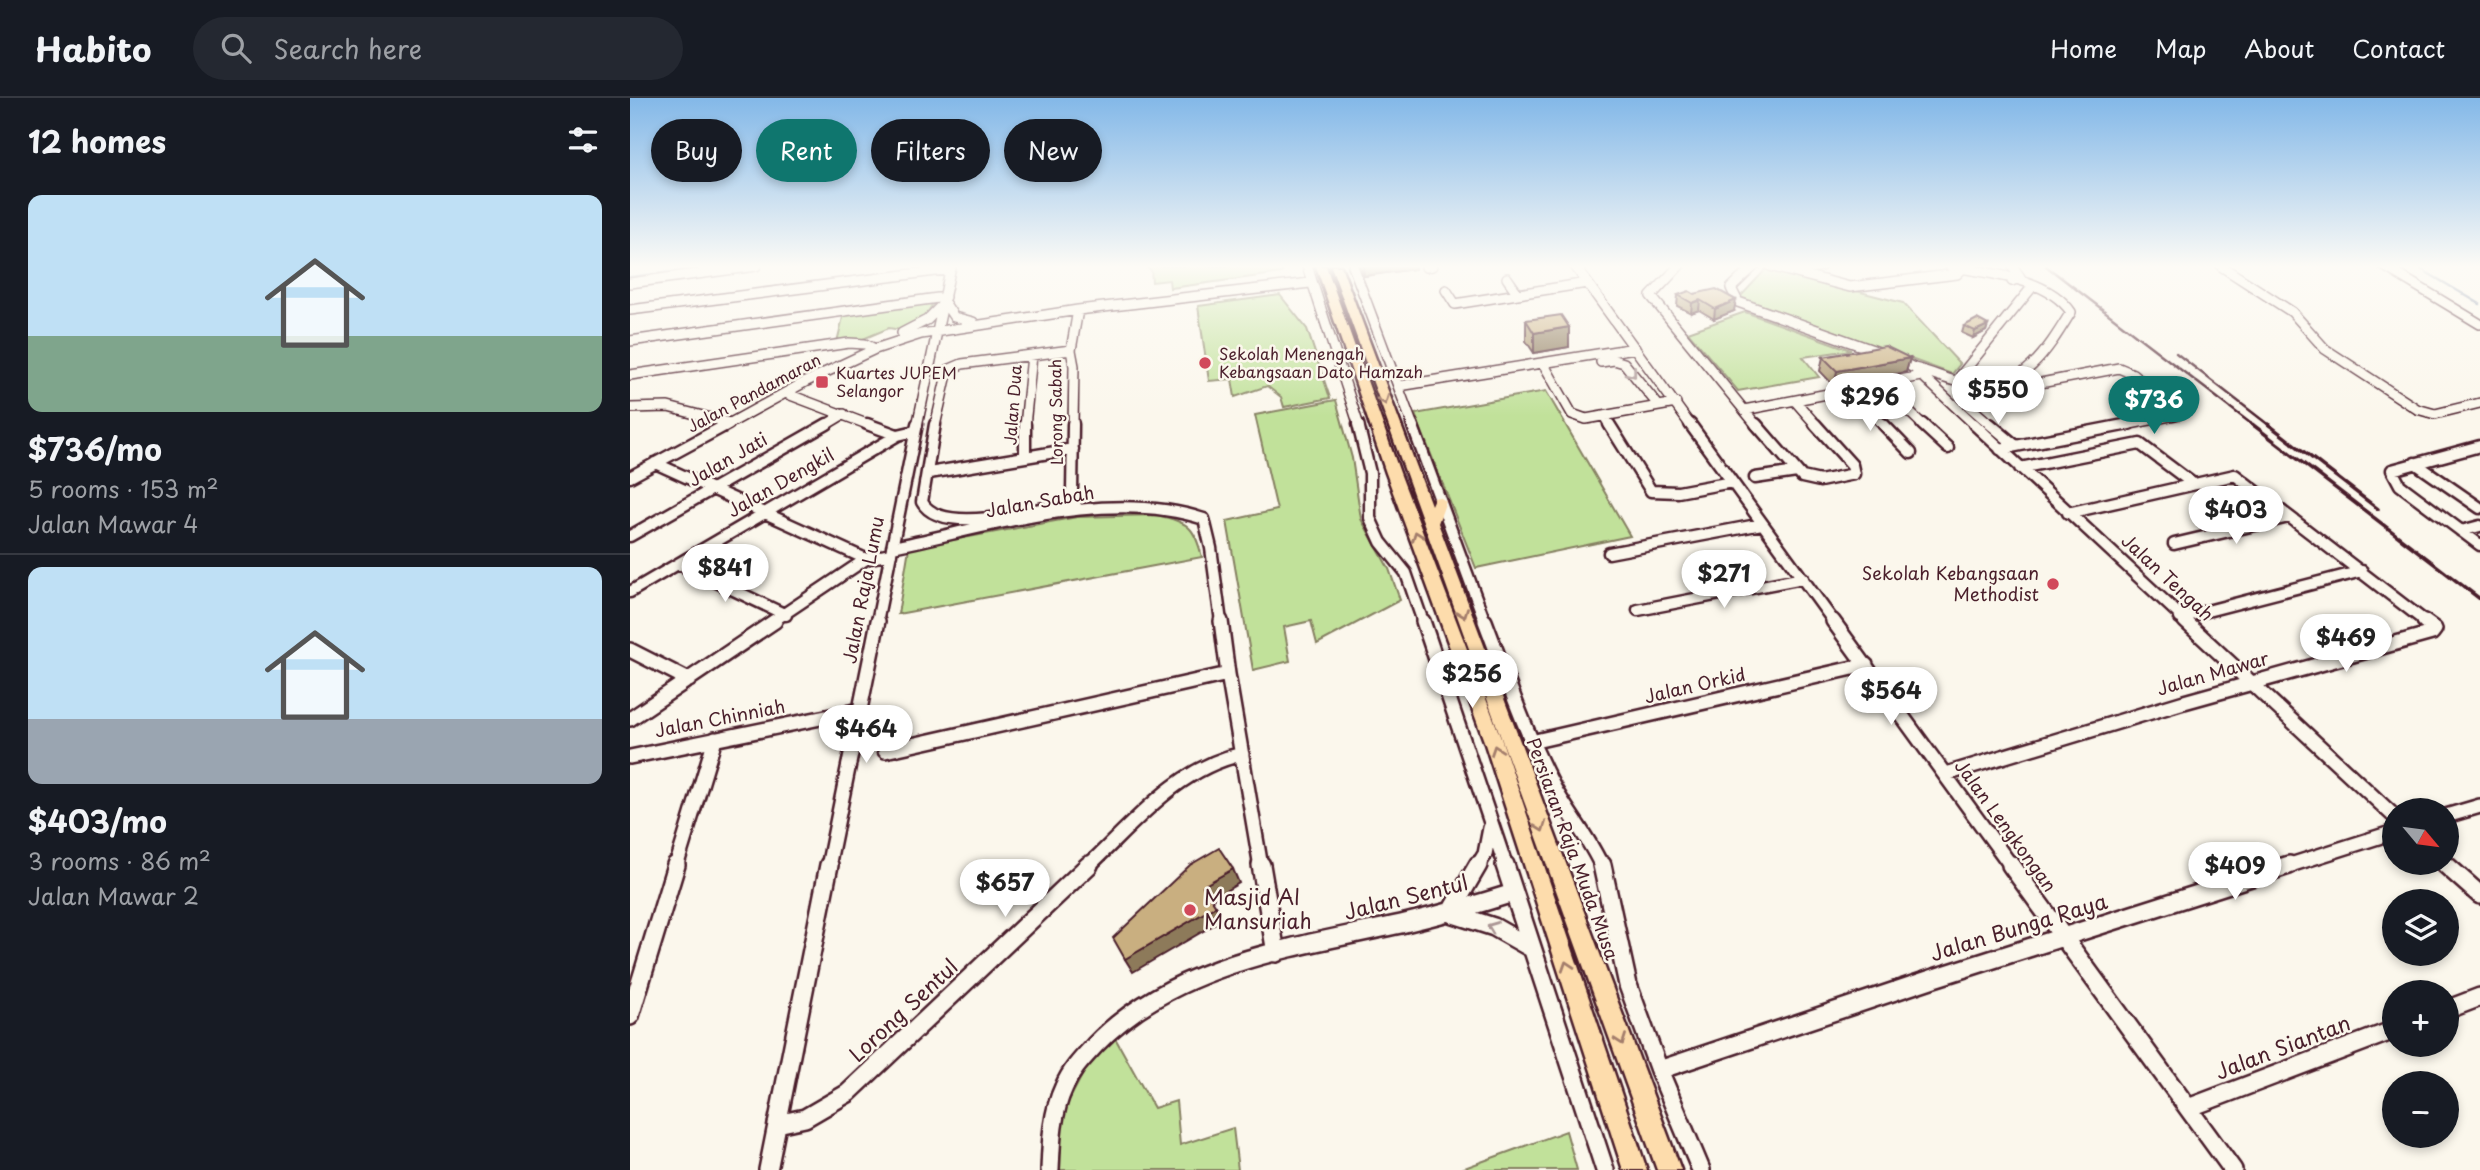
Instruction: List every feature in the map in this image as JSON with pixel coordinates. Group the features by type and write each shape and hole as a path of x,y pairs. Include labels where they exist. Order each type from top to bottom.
{"main road":[{"path":"1328,316 1393,473 1493,741 1635,1170"},
{"name":"Persiaran Raja Muda Musa","path":"1354,316 1669,1170"},
{"path":"1430,524 1438,501"}],"street":[{"path":"630,341 817,316"},
{"path":"887,342 932,316"},
{"name":"Jalan Raja Lumu","path":"768,1170 915,431 940,316"},
{"path":"954,316 974,322"},
{"name":"Jalan Pandamaran","path":"630,477 805,382 887,342 937,329 1030,316"},
{"name":"Lorong Sabah","path":"1077,316 1071,351 1074,357 1073,449 1078,505"},
{"path":"1325,316 1366,447 1370,473 1370,518 1381,542 1406,573 1455,712 1490,827 1605,1170"},
{"path":"1372,316 1438,501 1531,742 1554,788 1587,836 1602,866 1628,985 1659,1070 1702,1170"},
{"name":"Jalan Lengkongan","path":"1611,316 2233,1170"},
{"path":"1667,316 1797,472 1808,479 1820,481 1854,474 1852,465 1796,402"},
{"name":"Jalan Tengah","path":"1777,316 1887,355 1918,372 2382,805"},
{"path":"1956,380 2008,316"},
{"name":"Jalan Tengah","path":"1918,372 1980,387 2013,382 2024,374 2066,316"},
{"path":"2296,316 2325,349 2417,410 2435,414 2480,404"},
{"path":"937,329 1006,319"},
{"path":"887,342 920,343 926,345 931,353"},
{"path":"630,384 633,374 824,346 854,343 873,348"},
{"path":"1399,386 1546,366 1635,348"},
{"path":"988,522 962,520 928,512 922,498 948,369 962,364 1071,351"},
{"name":"Jalan Dua","path":"1025,457 1032,355"},
{"path":"1546,366 1619,361 1625,363 1658,405"},
{"path":"1546,366 1572,414 1586,419 1676,403"},
{"path":"2000,449 2016,446 2176,416 2180,414 2133,374 2119,368 1973,396 1969,406 2016,446"},
{"path":"1744,410 1880,384 1918,372"},
{"path":"1880,384 1948,448"},
{"path":"1850,390 1911,453"},
{"path":"785,393 897,435"},
{"path":"630,408 653,406 678,409 730,423"},
{"name":"Jalan Jati","path":"630,536 844,414"},
{"path":"1604,416 1651,491 1656,494 1732,482"},
{"name":"Jalan Dengkil","path":"630,592 897,435 915,431"},
{"path":"2020,468 2140,444 2192,483"},
{"path":"929,473 1073,449"},
{"path":"2477,449 2392,470 2394,480 2480,545"},
{"path":"655,463 866,559"},
{"path":"2415,463 2480,508"},
{"path":"1755,478 1797,472"},
{"name":"Jalan Mawar","path":"1946,774 2251,683 2432,633 2435,629 2235,475 2068,513"},
{"name":"Jalan Sabah","path":"866,559 988,522 1078,505 1166,508 1194,513 1203,519 1217,581 1228,674"},
{"path":"2175,544 2289,517"},
{"path":"1609,552 1762,524"},
{"path":"2461,531 2480,526"},
{"path":"630,719 866,559"},
{"path":"678,564 786,615"},
{"path":"2180,618 2362,571"},
{"path":"1638,610 1803,578"},
{"path":"630,650 689,680"},
{"name":"Jalan Orkid","path":"1531,742 1866,665"},
{"path":"885,751 1228,674 1276,953"},
{"name":"Jalan Chinniah","path":"630,757 860,710"},
{"path":"630,1016 715,739"},
{"name":"Lorong Sentul","path":"777,1124 806,1118 848,1093 1173,786 1195,768 1211,760 1242,754"},
{"path":"2459,812 2480,806"},
{"path":"1490,827 1485,854 1450,913 1494,927 1531,948"},
{"name":"Jalan Bunga Raya","path":"1659,1070 1934,978 2382,835"},
{"path":"2458,875 2480,895"},
{"name":"Jalan Sentul","path":"1050,1170 1060,1095 1082,1059 1105,1032 1157,995 1194,979 1276,953 1450,913 1513,893"},
{"path":"2459,1005 2480,997"},
{"name":"Jalan Siantan","path":"2188,1108 2382,1035"}],"green space":[{"path":"843,316 926,316 901,330 889,328 863,339 837,342"},
{"path":"1199,316 1297,316 1307,329 1330,398 1284,407 1281,397 1267,386 1235,397 1232,379 1209,381"},
{"path":"1734,316 1756,316 1851,350 1803,357 1819,377 1738,391 1688,332"},
{"path":"1792,316 1915,316 1960,364 1952,374"},
{"path":"1546,391 1630,536 1476,568 1415,414"},
{"path":"1336,400 1352,458 1361,519 1389,569 1400,600 1317,644 1311,621 1284,627 1290,661 1253,670 1227,521 1277,510 1255,415"},
{"path":"1157,515 1176,520 1188,527 1196,538 1202,557 898,614 909,548 1077,517"},
{"path":"1114,1036 1154,1108 1176,1101 1180,1145 1233,1128 1238,1170 1060,1170 1062,1114 1088,1064"},
{"path":"1566,1131 1577,1170 1459,1170"}],"building":[{"path":"1562,316 1569,327 1534,333 1526,320"},
{"path":"1977,319 1988,325 1975,331 1964,326"},
{"path":"1885,346 1910,358 1837,371 1823,357"},
{"path":"1219,848 1233,869 1203,886 1216,906 1125,959 1113,938 1190,865"}],"railway":[{"path":"2111,316 2254,426"},
{"path":"2176,353 2270,426"},
{"path":"2252,424 2480,599"},
{"path":"2268,424 2378,509"}],"place":[{"name":"Sekolah Menengah Kebangsaan Dato Hamzah","path":"1205,363"},
{"name":"Kuartes JUPEM Selangor","path":"822,382"},
{"name":"Sekolah Kebangsaan Methodist","path":"2053,584"},
{"name":"Masjid Al Mansuriah","path":"1190,910"}]}
